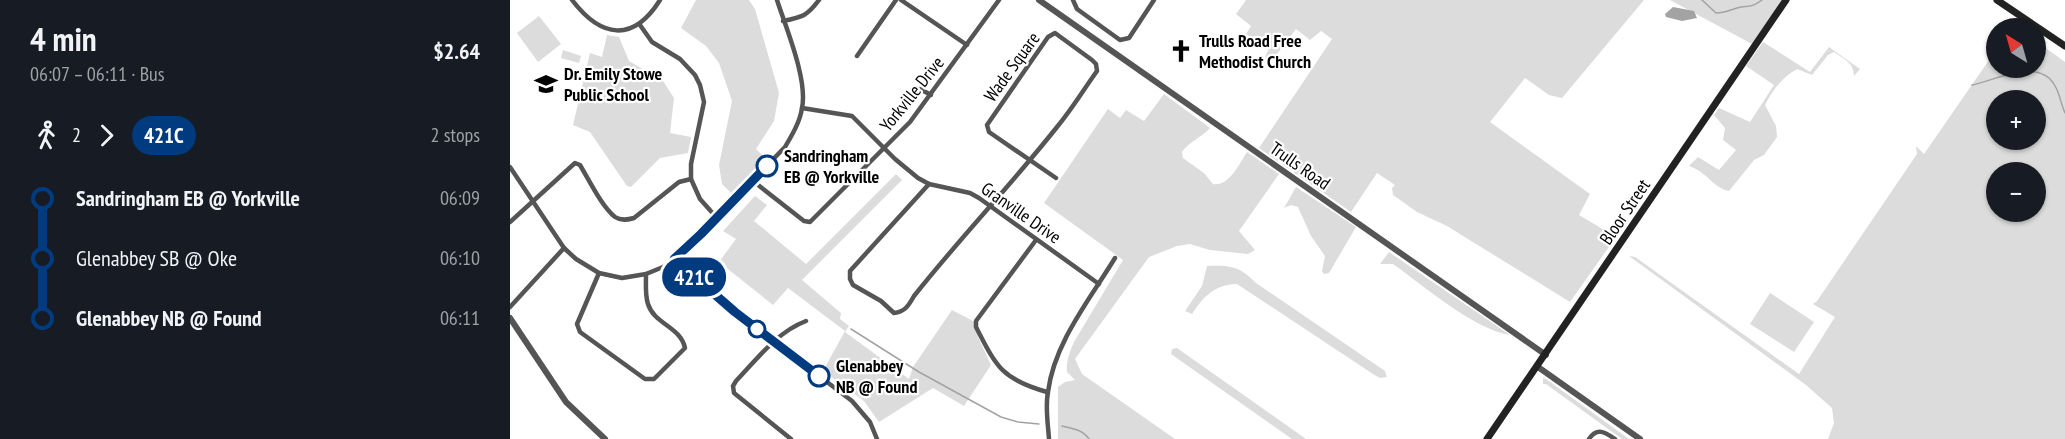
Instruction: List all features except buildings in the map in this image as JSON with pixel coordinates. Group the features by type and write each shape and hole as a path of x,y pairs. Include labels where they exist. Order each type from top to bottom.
{"main road":[{"name":"Bloor Street","path":"1487,439 1786,0"},
{"path":"1997,0 2065,46"}],"street":[{"path":"572,0 586,17 602,27 619,30 640,25 660,0"},
{"path":"510,166 564,248 576,259 599,273 622,278 646,274 663,267 717,218 785,147 792,135 802,108 803,91 799,70 777,0"},
{"path":"783,21 804,17 811,12 819,0"},
{"path":"901,0 967,45"},
{"name":"Yorkville Drive","path":"753,181 804,221 810,222 910,122 999,0"},
{"name":"Trulls Road","path":"1039,0 1546,355"},
{"path":"1073,0 1077,9 1120,40 1129,38 1154,0"},
{"path":"857,56 894,1"},
{"path":"640,25 652,42 680,59 695,75 700,85 704,102 691,164 691,178 700,199 717,218"},
{"name":"Wade Square","path":"929,183 850,271 853,285 881,301 887,309 894,313 901,312 910,305 914,296 952,248 1058,126 1097,71 1096,64 1092,60 1055,33 1048,37 987,125 989,132 1028,160"},
{"path":"920,89 931,95"},
{"name":"Granville Drive","path":"802,108 852,116 884,149 918,178 970,193 1099,284"},
{"path":"1028,160 1056,178"},
{"path":"510,222 575,163 580,165 607,207 616,217 625,220 634,218 679,182 691,178"},
{"path":"1036,240 976,321 976,327 993,361 1005,375 1024,386 1047,392"},
{"path":"510,307 564,248"},
{"path":"1049,439 1047,392 1055,365 1063,345 1115,258"},
{"path":"674,259 735,312 852,401 870,422 877,439"},
{"path":"599,273 577,324 580,332 645,379 654,379 685,348 683,339 656,317 648,304 646,274"},
{"path":"791,439 734,393 733,386 774,341 792,326 806,321"},
{"path":"511,323 566,402 605,439"},
{"path":"1538,367 1640,439"},
{"path":"1589,439 1602,431 1615,439"}],"shaded area":[{"path":"696,0 749,0 755,9 779,93 774,121 756,149 767,160 732,194 722,184 719,165 732,101 719,63 706,46 681,28"},
{"path":"1246,0 1644,0 1562,98 1549,95 1525,78 1490,122 1590,194 1579,215 1616,237 1570,302 1447,226 1417,212 1393,195 1392,188 1395,185 1377,173 1351,212 1259,148 1332,39 1321,31 1310,40 1296,29 1271,62 1265,57 1269,48 1246,34 1251,26 1236,14"},
{"path":"1670,0 1782,0 1752,44"},
{"path":"1673,7 1694,11 1697,18 1682,21 1666,17 1665,14"},
{"path":"539,16 561,44 538,62 517,33"},
{"path":"607,35 619,37 629,61 663,81 674,98 670,133 691,137 688,153 660,158 631,187 627,186 590,132 573,125 590,53 602,57"},
{"path":"1763,42 1810,72 1829,47 1860,69 1854,76 1854,72 1845,59 1834,52 1828,55 1812,75 1797,69 1782,80 1765,105 1776,126 1777,137 1764,155 1754,160 1729,191 1689,166 1698,157 1719,170 1736,150 1723,140 1725,128 1714,115 1719,108 1750,122 1774,85 1746,66"},
{"path":"2046,48 2065,62 2065,439 1828,439 1834,423 1832,408 1806,385 1629,256 1635,257 1799,374 1835,317 1813,304 1917,154 1916,146 1924,154 1986,64 1986,78 2046,78"},
{"path":"563,50 581,56 579,63 561,58"},
{"path":"1164,94 1210,128 1182,152 1183,158 1204,173 1213,184 1219,184 1229,178 1247,152 1279,174 1239,231 1255,250 1248,254 1210,250 1190,244 1177,246 1149,257 1075,359 1082,374 1175,439 1058,439 1058,387 1065,382 1075,380 1067,372 1070,353 1074,342 1123,260 1044,203 1108,109 1120,118 1126,110 1144,121"},
{"path":"896,174 902,180 802,280 841,313 840,319 849,326 845,332 909,379 913,367 952,310 975,322 978,337 991,365 964,406 933,388 879,422 864,401 823,371 845,331 788,288 773,305 719,262 736,239 723,231 755,196 767,205 754,221 806,264"},
{"path":"1296,187 1356,227 1329,273 1324,274 1322,271 1325,256 1311,236 1298,207 1291,205 1284,208"},
{"path":"1389,252 1510,335 1465,316 1393,264 1380,264"},
{"path":"1207,266 1229,266 1245,273 1256,283 1385,371 1387,377 1380,378 1373,374 1237,284 1216,289 1210,293 1192,314 1185,311 1202,286"},
{"path":"1770,293 1814,322 1794,352 1750,324"},
{"path":"1177,348 1306,439 1292,439 1171,354 1172,349"},
{"path":"1543,378 1629,439 1622,439 1543,384"}],"waterway":[{"path":"1702,0 1716,13 1752,6 1762,0"},
{"path":"1972,85 2021,72 2041,73 2055,86 2065,113"},
{"path":"851,329 919,372 1001,417 1018,422 1039,424"},
{"path":"1062,426 1080,431 1089,439"}],"bus line":[{"name":"421C","path":"767,166 674,259 735,312 819,376"}],"place":[{"name":"Trulls Road Free Methodist Church","path":"1181,51"},
{"name":"Dr. Emily Stowe Public School","path":"546,84"},
{"name":"Sandringham EB @ Yorkville","path":"767,166"},
{"name":"Glenabbey NB @ Found","path":"819,376"}]}
